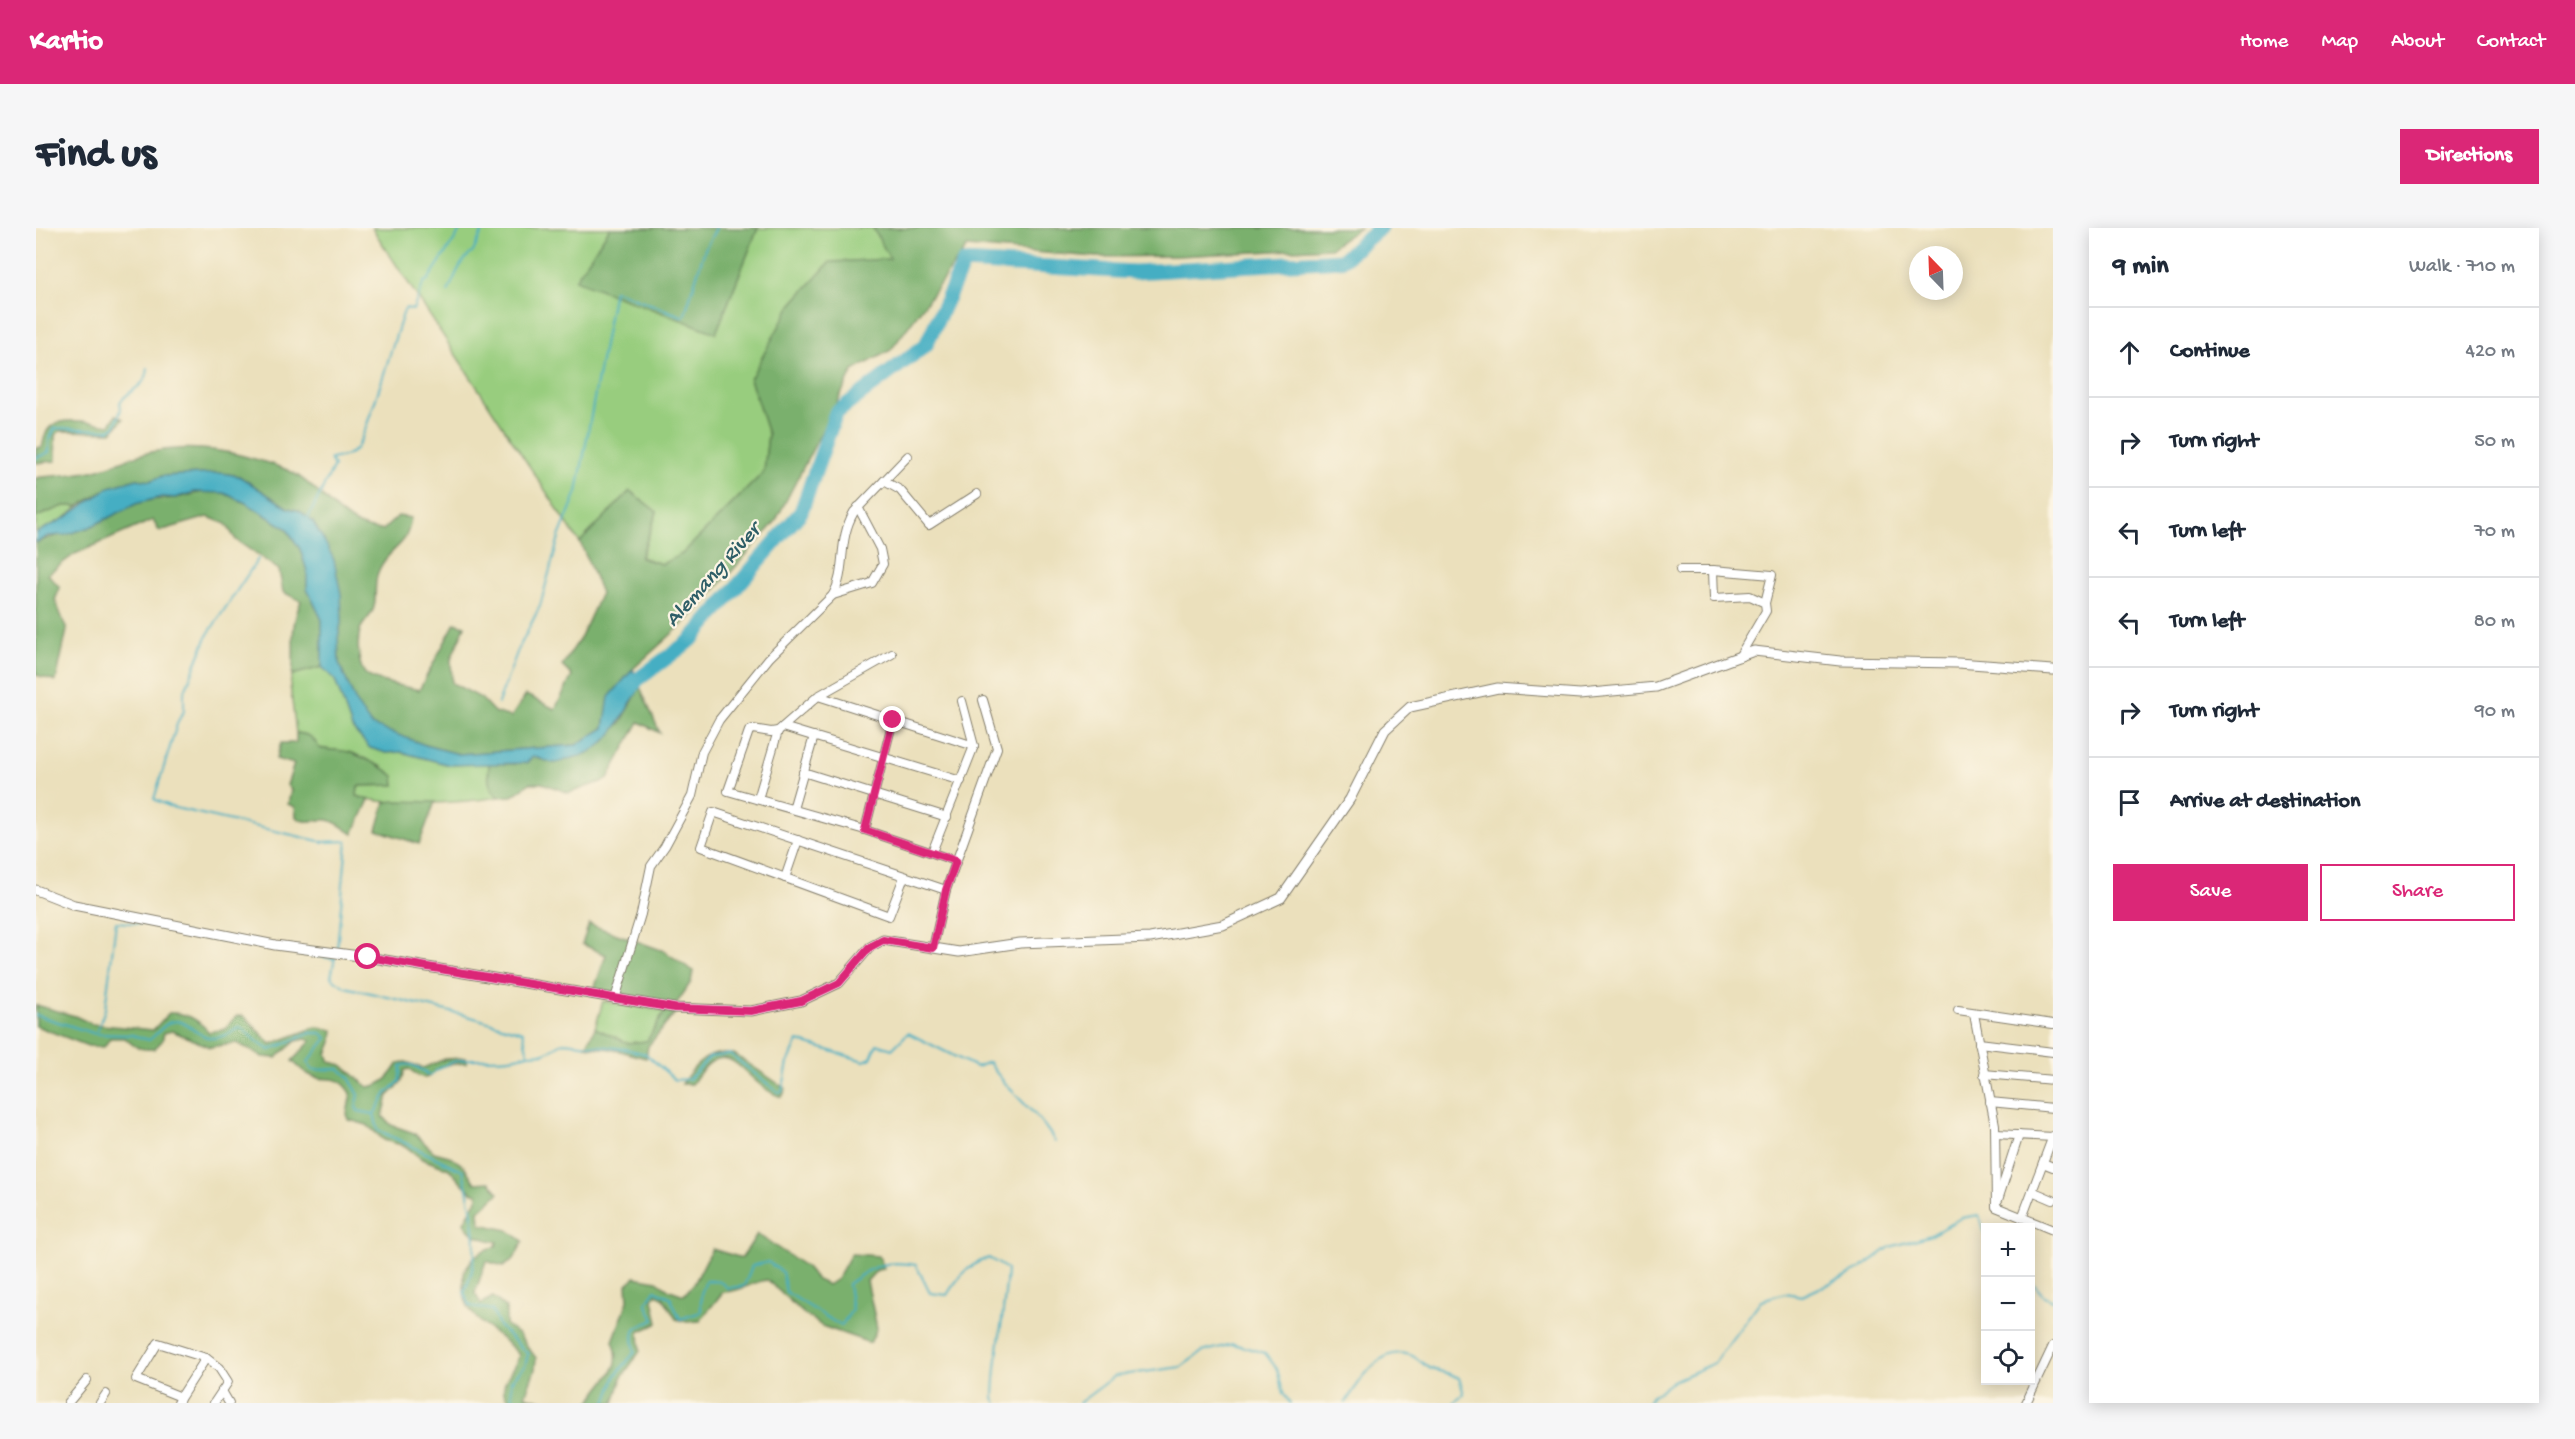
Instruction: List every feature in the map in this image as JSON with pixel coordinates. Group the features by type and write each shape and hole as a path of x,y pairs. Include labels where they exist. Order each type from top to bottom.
{"street":[{"path":"615,999 642,914 651,866 665,846 692,796 698,778 702,752 716,726 769,658 833,595 838,583 844,531 858,507 908,456"},
{"path":"884,481 900,490 929,525 977,494"},
{"path":"833,595 872,583 883,564 880,549 858,507"},
{"path":"1680,570 1772,574 1766,611 1739,657"},
{"path":"1713,570 1714,598 1750,596 1766,603"},
{"path":"36,890 74,905 209,933 674,1008 751,1011 801,1001 839,983 870,947 883,940 959,952 1020,943 1150,938 1223,925 1281,898 1350,799 1385,730 1410,707 1498,688 1580,694 1656,687 1754,651 1840,660 1958,663 2053,670"},
{"path":"892,654 818,696 781,729 771,732 753,729 749,732 728,790 865,830 956,861"},
{"path":"818,696 974,746"},
{"path":"933,948 946,890 997,748 983,700"},
{"path":"933,852 974,746 962,701"},
{"path":"865,830 893,720"},
{"path":"781,729 884,756 961,781"},
{"path":"758,799 781,729"},
{"path":"793,809 814,736"},
{"path":"803,772 947,817"},
{"path":"904,877 889,916 701,847 713,812 946,890"},
{"path":"784,878 798,840"},
{"path":"1959,1010 2053,1024"},
{"path":"1974,1014 1996,1134 1996,1207"},
{"path":"1979,1043 2053,1052"},
{"path":"1984,1074 2053,1080"},
{"path":"1990,1102 2053,1108"},
{"path":"1996,1134 2053,1137 2022,1218"},
{"path":"1996,1207 2019,1135"},
{"path":"2043,1162 2053,1167"},
{"path":"2032,1191 2053,1200"},
{"path":"1996,1207 2053,1230"},
{"path":"206,1358 179,1400 136,1379 158,1344 206,1358 219,1368 228,1383 214,1403"},
{"path":"2026,1403 2053,1347"},
{"path":"68,1403 87,1380"},
{"path":"222,1391 229,1403"},
{"path":"100,1403 106,1394"}],"green space":[{"path":"372,228 610,228 716,333 758,228 873,228 891,259 751,379 768,434 764,472 682,554 662,564 641,557 657,512 630,491 580,543"},
{"path":"610,228 758,228 716,333 575,280"},
{"path":"873,228 1360,228 1330,248 1178,256 1097,257 967,247 891,350 853,371 775,522 695,613 633,669 610,696 604,728 576,745 459,754 428,746 370,725 357,705 339,663 338,638 342,618 300,511 288,508 239,476 222,473 162,476 150,481 137,479 110,487 79,506 64,506 36,517 36,478 92,471 161,450 215,450 249,457 285,469 310,485 355,523 383,530 398,516 411,518 406,536 383,562 379,570 374,607 360,630 359,656 366,674 382,681 419,690 455,623 465,626 451,659 452,683 481,698 494,712 511,717 526,695 555,709 572,676 562,666 581,637 601,593 580,542 630,491 657,512 640,558 662,564 682,554 764,472 768,434 750,379 791,305 830,262 890,259"},
{"path":"116,415 123,419 112,432 60,431 55,435 56,461 36,463 36,448 42,447 46,433 52,426 65,421 110,425"},
{"path":"212,491 224,493 246,503 286,528 300,549 307,571 307,589 322,620 322,667 292,675 293,630 301,601 283,592 279,570 236,540 226,524 208,517 159,531 153,520 75,554 48,574 60,588 55,600 67,630 56,681 36,675 36,543 89,527 141,502"},
{"path":"64,506 79,506 65,518 36,533 36,517"},
{"path":"322,667 335,680 352,728 366,742 386,753 401,752 450,765 489,763 490,786 499,797 466,801 408,803 372,800 357,796 358,786 395,785 382,766 367,762 353,753 319,748 310,737 296,733 290,685 292,675"},
{"path":"640,687 660,733 639,722 607,780 569,793 542,783 530,783 512,796 499,797 492,790 489,763 515,764 532,757 554,763 566,760 621,723"},
{"path":"296,733 310,737 319,748 352,753 394,776 395,785 358,786 357,796 369,800 353,834 332,821 300,820 296,817 295,807 288,804 291,790 287,785 294,764 276,759 281,743 296,743"},
{"path":"385,802 435,802 419,844 377,830"},
{"path":"589,924 664,951 693,971 691,982 675,1006 593,992 606,955 582,944"},
{"path":"603,1001 665,1011 647,1041 628,1043 595,1028"},
{"path":"36,1005 75,1016 92,1024 153,1030 169,1013 192,1018 209,1032 225,1029 236,1016 244,1016 271,1044 316,1027 333,1030 332,1042 327,1054 330,1062 342,1065 368,1087 386,1079 399,1063 406,1062 423,1068 445,1059 466,1058 466,1063 446,1065 426,1078 409,1069 405,1070 401,1083 388,1096 383,1116 391,1125 414,1133 434,1152 449,1156 464,1166 475,1183 490,1182 499,1193 479,1211 480,1224 508,1230 523,1241 514,1259 503,1266 486,1261 475,1293 481,1304 493,1297 506,1308 506,1325 519,1335 536,1358 535,1369 525,1396 550,1403 513,1403 507,1398 504,1386 519,1355 476,1317 465,1298 465,1270 478,1254 495,1247 498,1242 474,1234 464,1222 478,1194 471,1192 449,1169 422,1159 405,1146 384,1140 367,1125 349,1120 347,1114 351,1093 346,1086 336,1080 314,1077 292,1061 311,1041 306,1039 296,1041 276,1058 263,1057 237,1043 210,1047 172,1031 164,1033 162,1041 154,1049 138,1048 125,1038 110,1038 104,1047 88,1046 36,1026"},
{"path":"665,1011 676,1012 648,1046 646,1058 613,1049 586,1046 595,1028 628,1043 647,1041"},
{"path":"717,1054 734,1054 786,1089 782,1097 768,1091 737,1064 727,1059 717,1059 705,1067 692,1084 682,1084 697,1065"},
{"path":"757,1234 806,1267 817,1280 828,1285 837,1279 851,1254 879,1256 884,1269 877,1270 867,1281 877,1328 870,1343 822,1326 803,1313 767,1280 723,1292 700,1321 687,1322 676,1319 663,1297 656,1294 653,1299 658,1323 639,1332 640,1351 622,1377 614,1403 586,1403 591,1401 615,1366 616,1351 613,1341 628,1301 627,1284 635,1277 657,1281 670,1290 684,1295 695,1282 712,1249 742,1258"}],"water":[{"path":"222,473 239,476 288,508 300,511 313,522 325,542 334,560 341,594 339,663 357,705 371,725 428,746 459,754 576,745 604,728 609,697 633,669 640,687 621,721 597,748 586,754 552,763 532,757 527,763 450,765 401,752 386,753 370,748 352,728 335,680 322,667 322,620 307,589 307,571 300,549 286,528 246,503 224,493 195,492 175,498 162,497 136,504 90,527 66,535 48,536 36,543 36,533 65,518 110,487 137,479 150,481 162,476"}],"waterway":[{"path":"308,518 334,466 330,459 349,454 360,443 404,311 406,308 413,310 424,282 428,280 462,228"},
{"path":"448,292 461,264 473,252 484,228"},
{"path":"498,703 518,650 540,606 559,537 577,492 614,290 684,317 705,249 716,228"},
{"name":"Alemang River","path":"626,695 637,680 691,640 801,512 836,413 926,345 964,262 1134,272 1342,260 1380,228"},
{"path":"36,458 49,452 49,441 55,428 109,430 115,427 121,409 120,402 142,383 148,368"},
{"path":"258,559 208,634 184,693 184,711 178,721 154,799 171,807 323,842 347,841 337,949"},
{"path":"96,1034 105,1009 116,922 145,924 192,936 264,947"},
{"path":"275,949 335,959"},
{"path":"335,957 331,977 345,987 464,1015 523,1032 528,1054 545,1053 564,1042 625,1049 646,1054 675,1080 689,1079 710,1057 730,1054 778,1092 782,1092 788,1063 798,1041 864,1061 871,1058 877,1044 892,1049 908,1033 976,1067 989,1062 1055,1142"},
{"path":"36,1015 96,1034 132,1035 149,1040 171,1022 179,1021 206,1037 215,1038 239,1027 270,1050 310,1033 321,1033 327,1038 308,1062 312,1070 340,1069 348,1076 359,1095 356,1107 358,1111 374,1114 378,1130 463,1171 473,1217 475,1247 474,1262 464,1292 470,1306 492,1310 499,1326 528,1354 525,1366 511,1381 512,1399 529,1403"},
{"path":"374,1114 387,1093 400,1081 401,1066 413,1065 430,1076 451,1062 502,1059 528,1054"},
{"path":"1648,1403 1651,1397 1673,1381 1714,1363 1761,1300 1785,1293 1802,1296 1859,1270 1890,1247 1931,1235 1961,1218 1979,1215 1982,1223"},
{"path":"606,1403 616,1375 635,1352 633,1338 635,1330 654,1320 646,1303 655,1290 670,1297 680,1319 701,1312 701,1294 706,1281 719,1281 728,1288 744,1286 752,1266 768,1262 782,1272 786,1292 841,1326 852,1310 848,1284 873,1268 896,1263 916,1265 930,1293 947,1295 965,1272 989,1258 1007,1269 995,1382 994,1398 997,1403"},
{"path":"2035,1286 2043,1295 2053,1300"},
{"path":"1079,1403 1115,1376 1181,1367 1202,1352 1233,1344 1265,1353 1277,1369 1283,1393 1290,1403"},
{"path":"1345,1403 1372,1367 1389,1355 1399,1353 1413,1356 1429,1368 1459,1378 1464,1394 1454,1403"}],"route":[{"path":"368,957 674,1008 751,1011 801,1001 819,994 839,983 877,942 883,940 933,948 946,890 956,861 865,830 893,720"}]}
